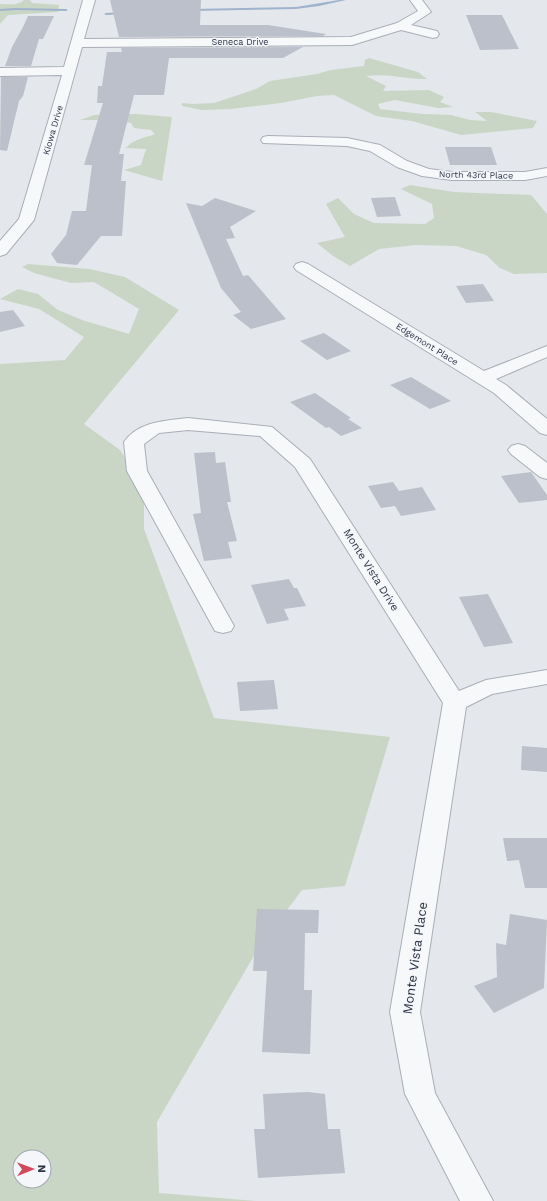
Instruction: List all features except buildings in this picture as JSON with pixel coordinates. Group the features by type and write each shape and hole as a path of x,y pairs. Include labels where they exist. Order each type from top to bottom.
{"street":[{"name":"Kiowa Drive","path":"0,251 26,220 70,71 89,0"},
{"name":"Seneca Drive","path":"77,42 352,41 401,26 425,12 416,0"},
{"path":"401,26 433,34"},
{"path":"0,72 70,71"},
{"name":"North 43rd Place","path":"268,140 347,142 375,148 402,164 426,174 452,176 525,176 547,172"},
{"name":"Edgemont Place","path":"302,267 484,378 500,389 547,429"},
{"path":"484,378 547,351"},
{"name":"Monte Vista Drive","path":"223,626 137,471 134,442 154,428 188,424 265,431 303,463 455,703"},
{"path":"518,450 547,473"},
{"path":"455,703 486,688 547,677"},
{"name":"Monte Vista Place","path":"455,703 405,1012 420,1094 477,1201"}],"green space":[{"path":"24,0 30,0 32,3 59,5 58,12 8,15 0,24 0,4 16,4"},
{"path":"369,58 418,72 427,79 381,75 366,76 386,86 383,91 429,90 444,97 440,102 453,107 438,108 395,100 378,104 380,109 423,114 451,115 470,120 487,121 475,112 491,112 537,121 533,128 461,135 412,121 376,116 334,95 317,96 281,103 231,109 202,110 182,106 182,103 214,103 256,89 270,81 317,74 331,70 364,66 365,60"},
{"path":"136,114 172,117 162,181 124,170 141,165 146,149 126,148 136,141 155,134 151,130 134,128 131,123 115,120 80,120 94,115"},
{"path":"410,185 454,192 531,195 547,214 547,273 514,274 500,268 486,255 456,246 416,245 379,249 350,266 333,256 317,243 345,237 326,204 338,198 354,214 374,223 425,224 434,218 432,204 401,189"},
{"path":"28,264 89,269 125,277 179,310 84,424 120,450 144,486 144,529 214,718 390,737 345,886 302,890 259,947 157,1122 159,1193 256,1201 0,1201 0,364 65,360 84,337 39,309 0,299 18,289 38,294 58,310 82,320 129,334 139,309 94,282 71,283 34,273 22,267"}],"waterway":[{"path":"192,10 296,8 344,0"},
{"path":"0,10 66,10"},
{"path":"106,14 122,13"}]}
